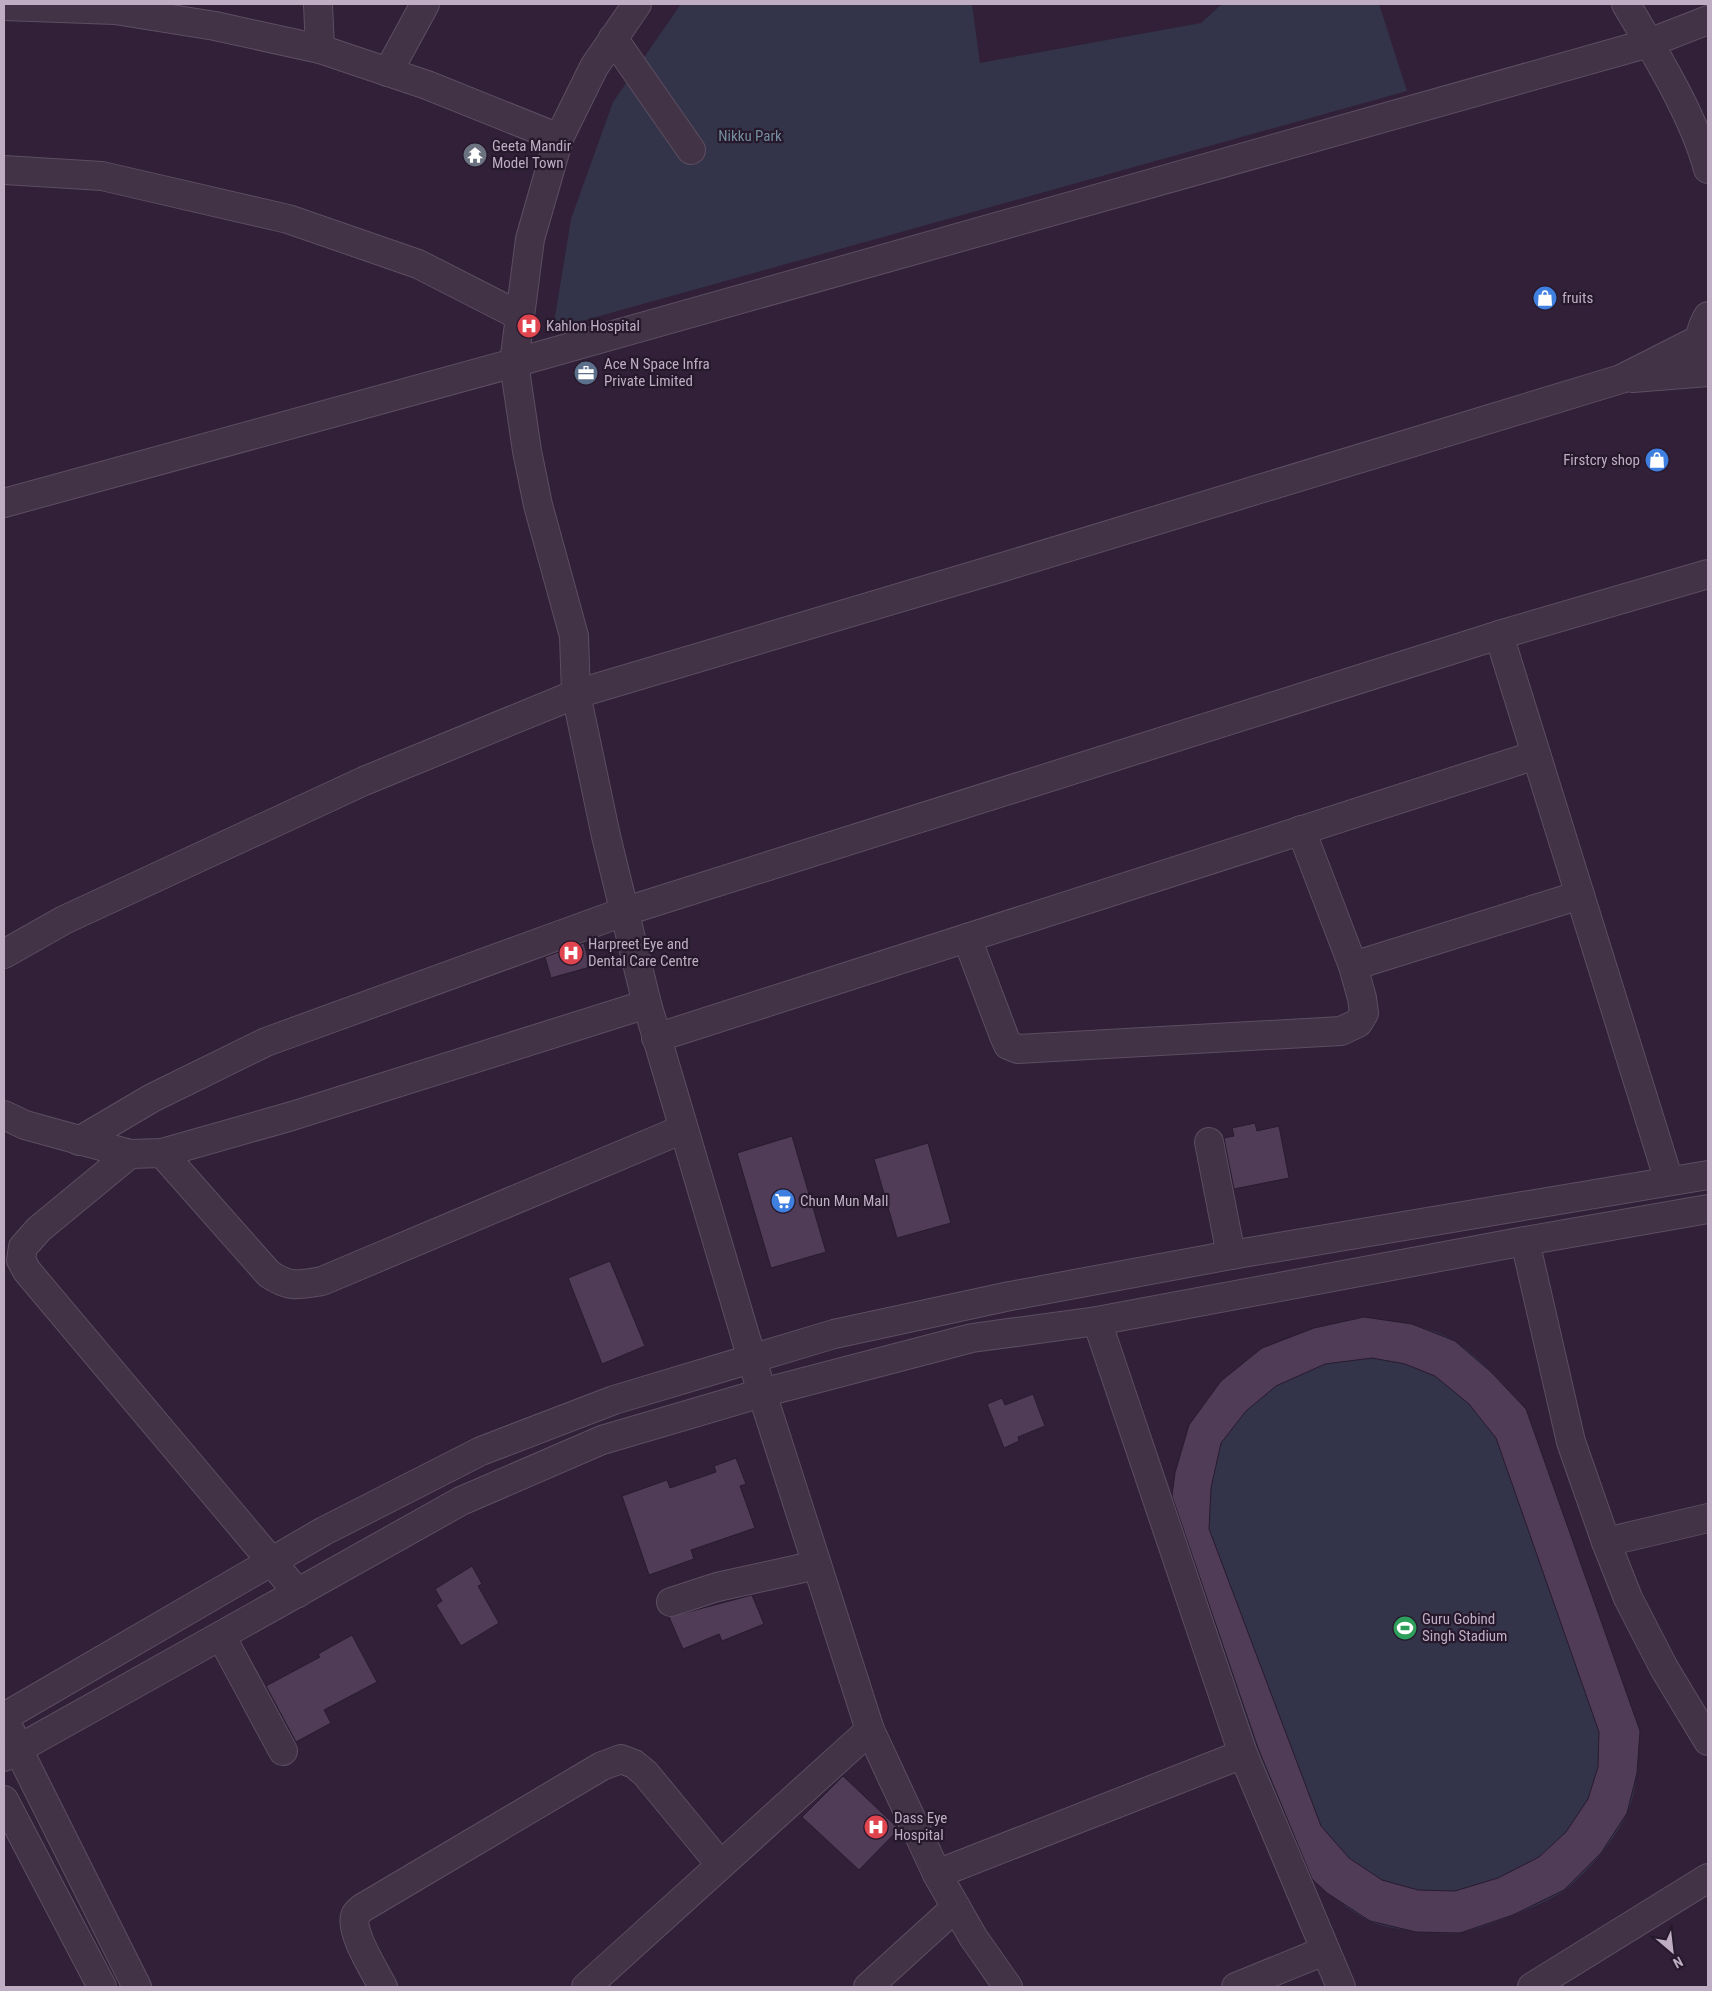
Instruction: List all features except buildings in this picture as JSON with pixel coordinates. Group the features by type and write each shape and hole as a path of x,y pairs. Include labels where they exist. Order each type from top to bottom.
{"street":[{"path":"318,4 320,49"},
{"path":"388,72 425,4"},
{"path":"637,4 594,67 559,138 530,239 518,315 514,363 538,505 574,636 576,694 606,836 647,1004 762,1393 870,1730 937,1874 973,1937 1008,1987"},
{"path":"1626,4 1649,43 1703,151 1708,169"},
{"path":"4,6 163,11 215,26 320,49 427,85 559,138"},
{"path":"4,503 514,363 1649,43 1708,20"},
{"path":"614,38 691,150"},
{"path":"4,170 102,176 288,219 418,264 518,315"},
{"path":"4,954 64,920 364,781 576,694 994,570 1621,379 1708,372 1701,358 1704,327"},
{"path":"1621,379 1704,327"},
{"path":"79,1141 152,1098 266,1042 626,912 1499,635 1708,574"},
{"path":"1499,635 1669,1182"},
{"path":"656,1038 1536,755"},
{"path":"967,938 1008,1045 1018,1049 1341,1031 1358,1023 1364,1013 1353,966 1302,830"},
{"path":"1353,966 1580,895"},
{"path":"4,1115 25,1125 130,1154 162,1153 292,1116 647,1004"},
{"path":"162,1153 269,1274 282,1283 295,1286 322,1281 683,1129"},
{"path":"1209,1142 1230,1255"},
{"path":"130,1154 39,1229 23,1247 21,1260 27,1271 298,1593"},
{"path":"137,1987 11,1753 4,1715 324,1532 481,1450 614,1400 834,1334 954,1308 1230,1255 1708,1175"},
{"path":"1598,1194 1608,1226"},
{"path":"11,1753 461,1502 602,1440 925,1348 972,1338 1097,1321 1525,1240 1708,1209"},
{"path":"1525,1240 1571,1442 1606,1542 1632,1607 1664,1668 1708,1741"},
{"path":"1097,1321 1243,1754 1324,1951 1341,1987"},
{"path":"1606,1542 1708,1518"},
{"path":"671,1602 717,1587 817,1564"},
{"path":"221,1636 283,1751"},
{"path":"586,1987 870,1730"},
{"path":"937,1874 1243,1754"},
{"path":"383,1987 358,1937 354,1924 356,1914 385,1894 611,1762 621,1759 634,1764 645,1773 720,1864"},
{"path":"4,1800 102,1987"},
{"path":"1532,1987 1708,1878"},
{"path":"868,1987 956,1907"},
{"path":"1236,1987 1324,1951"}],"green space":[{"name":"Nikku Park","path":"681,4 972,4 980,63 1201,23 1222,4 1379,4 1407,91 553,329 571,219 613,102"},
{"name":"Guru Gobind Singh Stadium","path":"1364,1317 1412,1325 1447,1336 1475,1357 1526,1409 1640,1731 1637,1773 1631,1804 1615,1835 1591,1865 1565,1890 1544,1902 1497,1922 1459,1933 1413,1931 1388,1927 1369,1921 1338,1901 1292,1859 1169,1524 1175,1473 1314,1328"}],"place":[{"name":"Geeta Mandir Model Town","path":"475,155"},
{"name":"fruits","path":"1545,298"},
{"name":"Kahlon Hospital","path":"529,326"},
{"name":"Ace N Space Infra Private Limited","path":"586,373"},
{"name":"Firstcry shop","path":"1657,460"},
{"name":"Harpreet Eye and Dental Care Centre","path":"571,953"},
{"name":"Chun Mun Mall","path":"783,1201"},
{"name":"Guru Gobind Singh Stadium","path":"1405,1628"},
{"name":"Dass Eye Hospital","path":"876,1827"}]}
